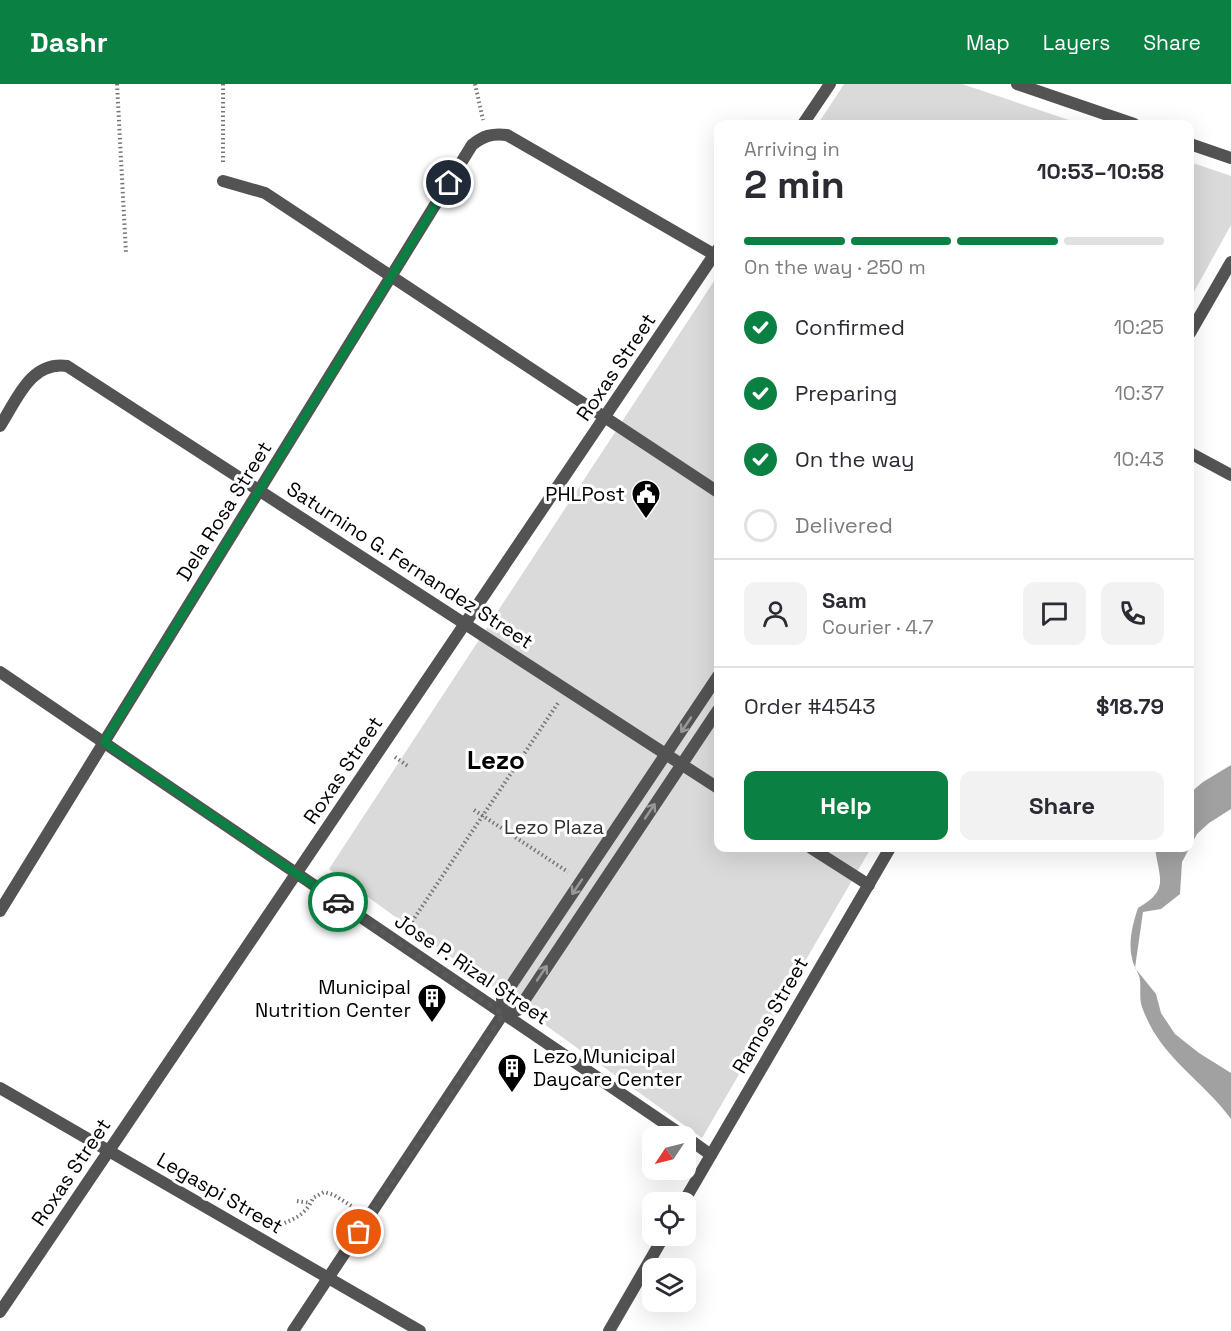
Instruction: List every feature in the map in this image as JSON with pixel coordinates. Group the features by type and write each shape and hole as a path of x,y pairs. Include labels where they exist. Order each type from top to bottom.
{"street":[{"path":"806,120 830,84"},
{"path":"1017,84 1122,120"},
{"path":"486,135 496,133 517,140 714,252"},
{"name":"Dela Rosa Street","path":"0,911 472,145 486,135"},
{"path":"1194,145 1231,158"},
{"path":"223,181 265,194 714,489"},
{"name":"Roxas Street","path":"0,1311 714,258"},
{"path":"1194,326 1231,262"},
{"name":"Saturnino G. Fernandez Street","path":"0,426 32,376 46,366 67,366 714,785"},
{"path":"1194,455 1231,476"},
{"name":"Jose P. Rizal Street","path":"0,672 669,1126"},
{"path":"293,1331 503,1014 502,999 714,682"},
{"path":"503,1014 518,1010 714,716"},
{"path":"817,852 868,885"},
{"name":"Ramos Street","path":"689,1192 888,852"},
{"name":"Legaspi Street","path":"0,1088 420,1331"},
{"name":"Jose P. Rizal Street","path":"696,1145 711,1155"},
{"path":"609,1331 658,1246"}],"path":[{"path":"117,84 126,254"},
{"path":"223,84 223,181"},
{"path":"475,84 486,135"},
{"path":"398,942 567,690"},
{"path":"474,810 581,881"},
{"path":"275,1227 302,1215 308,1210 313,1198 324,1192 334,1195 369,1217"},
{"path":"297,1201 310,1203"}],"green space":[{"path":"844,84 962,84 1069,120 821,120"},
{"path":"1194,163 1231,176 1231,225 1194,292"},
{"name":"Lezo Plaza","path":"714,281 714,852 869,852 702,1138 696,1134 696,1126 685,1126 329,869"}],"shaded area":[{"path":"1231,765 1231,809 1197,834 1194,840 1194,790"},
{"path":"1156,852 1188,852 1182,862 1180,894 1161,909 1143,912 1135,967 1131,946 1136,914 1138,908 1155,895 1160,882"},
{"path":"1136,970 1156,994 1161,1013 1175,1034 1199,1053 1231,1073 1231,1119 1159,1040 1142,1007 1140,980"}],"way so far":[{"path":"338,902 503,1014 359,1232"}],"place":[{"name":"PHLPost","path":"646,520"},
{"name":"Municipal Nutrition Center","path":"432,1024"},
{"name":"Lezo Municipal Daycare Center","path":"512,1094"}],"district":[{"name":"Lezo","path":"496,760"}],"route":[{"path":"338,902 104,742 449,183"}]}
